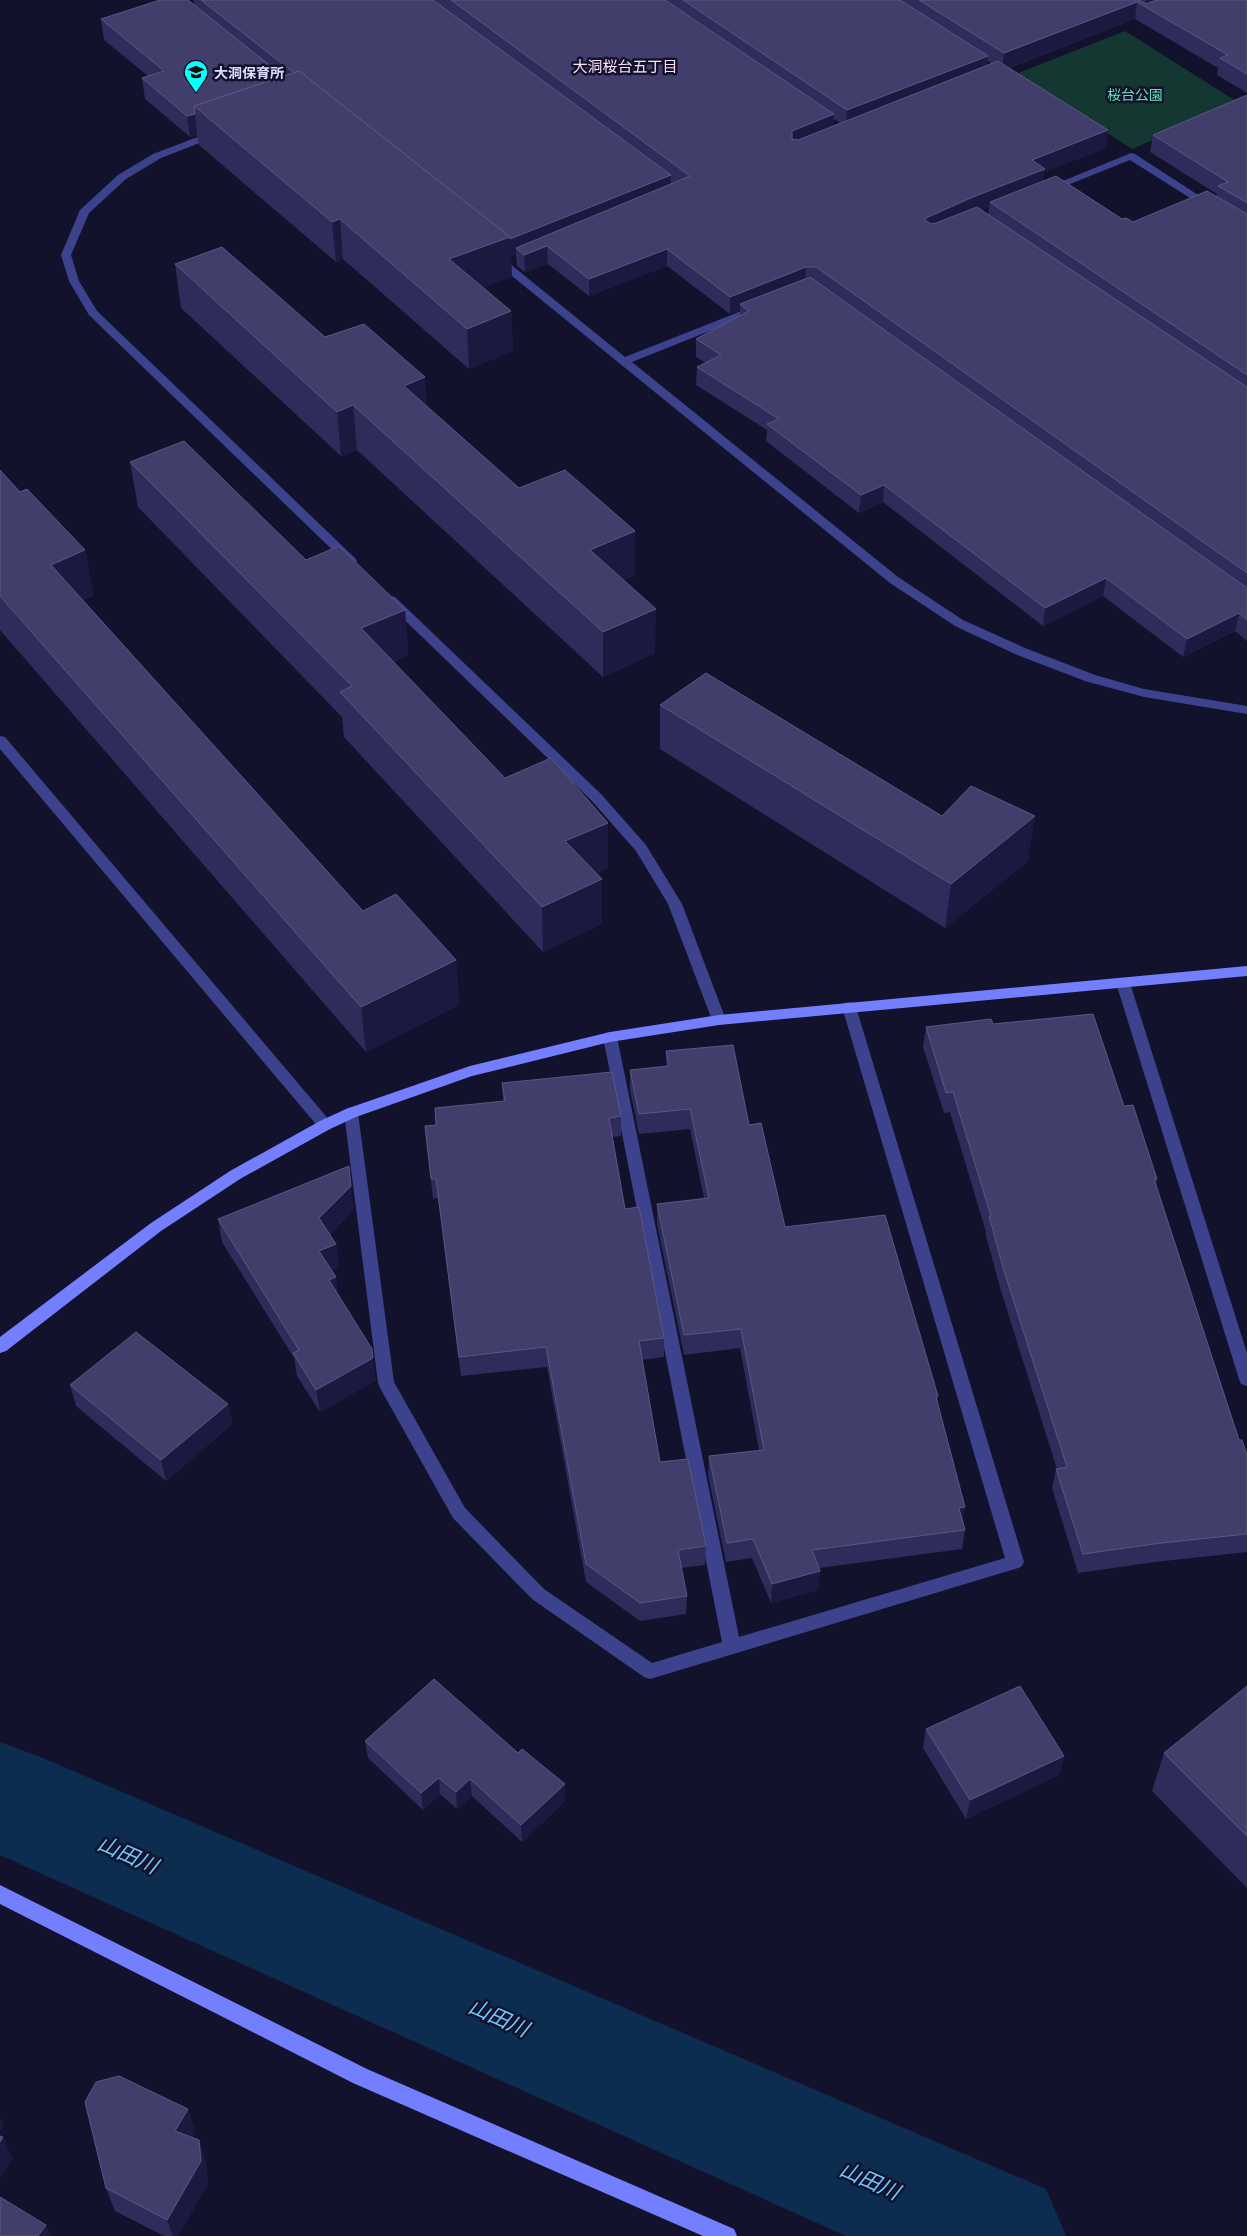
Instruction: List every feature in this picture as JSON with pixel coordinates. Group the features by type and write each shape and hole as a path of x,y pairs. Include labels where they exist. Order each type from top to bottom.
{"street":[{"path":"224,130 157,156 122,177 84,212 66,254 74,281 93,312 359,569"},
{"path":"1040,193 1131,156 1222,214"},
{"path":"489,252 509,263 624,362 894,580 959,623 1020,651 1090,678 1144,694 1247,710"},
{"path":"624,362 773,302"},
{"path":"380,589 596,797 642,848 675,904 719,1020"},
{"path":"0,740 325,1124"},
{"path":"0,1346 156,1228 235,1175 325,1124 470,1071 610,1037 719,1020 1247,971"},
{"path":"1123,983 1247,1379"},
{"path":"351,1113 386,1383 459,1513 538,1594 650,1670 1015,1562 849,1007"},
{"path":"610,1037 732,1646"},
{"path":"0,1894 36,1914 360,2076 727,2236"}],"green space":[{"name":"桜台公園","path":"1125,31 1239,103 1132,149 1016,74"}],"building":[{"path":"160,0 188,0 283,76 194,106 195,114 187,116 142,78 164,71 101,19"},
{"path":"201,0 433,0 671,175 510,239 510,237 299,71 294,73"},
{"path":"451,0 665,0 834,114 792,131 792,139 798,140 998,61 1108,130 1032,160 1045,169 973,197 925,220 931,224 936,223 977,207 1247,387 1247,573 816,267 806,267 730,297 667,249 589,279 547,246 524,255 516,248 690,176"},
{"path":"683,0 900,0 988,56 847,110"},
{"path":"919,0 1139,0 1146,4 1156,0 1247,0 1247,74 1220,58 1228,55 1137,2 1004,53"},
{"path":"299,71 510,237 449,259 511,311 467,329 340,219 332,222 194,106"},
{"path":"1247,95 1247,203 1218,186 1228,182 1153,135"},
{"path":"1056,176 1122,219 1126,218 1133,222 1207,191 1247,214 1247,375 990,202"},
{"path":"222,247 325,337 364,324 425,377 404,386 519,488 565,470 635,531 590,550 656,609 603,632 353,405 337,412 175,264"},
{"path":"810,277 1247,588 1247,620 1239,613 1187,639 1106,578 1045,608 884,485 861,495 767,424 779,419 697,367 721,355 696,339 749,311 740,304"},
{"path":"184,441 306,560 339,546 405,610 361,628 505,778 551,758 608,823 565,841 602,879 542,907 340,692 352,686 130,462"},
{"path":"0,470 20,492 27,489 85,550 51,565 363,911 396,894 456,960 361,1007 0,596"},
{"path":"706,673 942,816 971,786 1035,816 951,884 660,705"},
{"path":"1093,1014 1124,1106 1133,1105 1157,1179 1154,1179 1239,1440 1242,1440 1247,1455 1247,1534 1083,1554 1056,1469 1067,1467 1004,1271 989,1216 991,1216 953,1092 946,1093 926,1027 991,1019 993,1024"},
{"path":"733,1045 749,1125 761,1123 785,1227 885,1215 938,1396 936,1397 965,1507 959,1508 965,1530 812,1550 820,1571 772,1584 753,1539 727,1543 709,1456 764,1450 741,1329 684,1335 657,1204 709,1198 690,1109 639,1114 630,1070 669,1066 666,1051"},
{"path":"612,1072 621,1116 609,1118 625,1209 639,1207 664,1338 639,1341 660,1462 688,1459 706,1546 678,1550 687,1596 640,1603 586,1564 546,1347 459,1357 436,1179 431,1179 425,1126 436,1125 435,1108 505,1101 502,1083"},
{"path":"349,1166 351,1186 319,1218 336,1244 319,1251 336,1277 329,1280 372,1349 373,1358 316,1390 293,1353 299,1350 218,1219"},
{"path":"136,1332 228,1404 161,1460 70,1385"},
{"path":"434,1679 518,1753 522,1749 565,1784 521,1825 470,1779 456,1792 439,1778 421,1793 365,1741"},
{"path":"1020,1686 1064,1756 970,1800 926,1729"},
{"path":"1247,1686 1247,1836 1164,1753"},
{"path":"119,2076 188,2109 175,2131 199,2140 201,2161 167,2220 106,2188 85,2102 96,2082"},
{"path":"0,2197 46,2225 38,2236 0,2236"}],"waterway":[{"name":"山田川","path":"0,1797 999,2236"}],"place":[{"name":"大洞保育所","path":"196,93"}],"district":[{"name":"大洞桜台五丁目","path":"625,66"}]}
